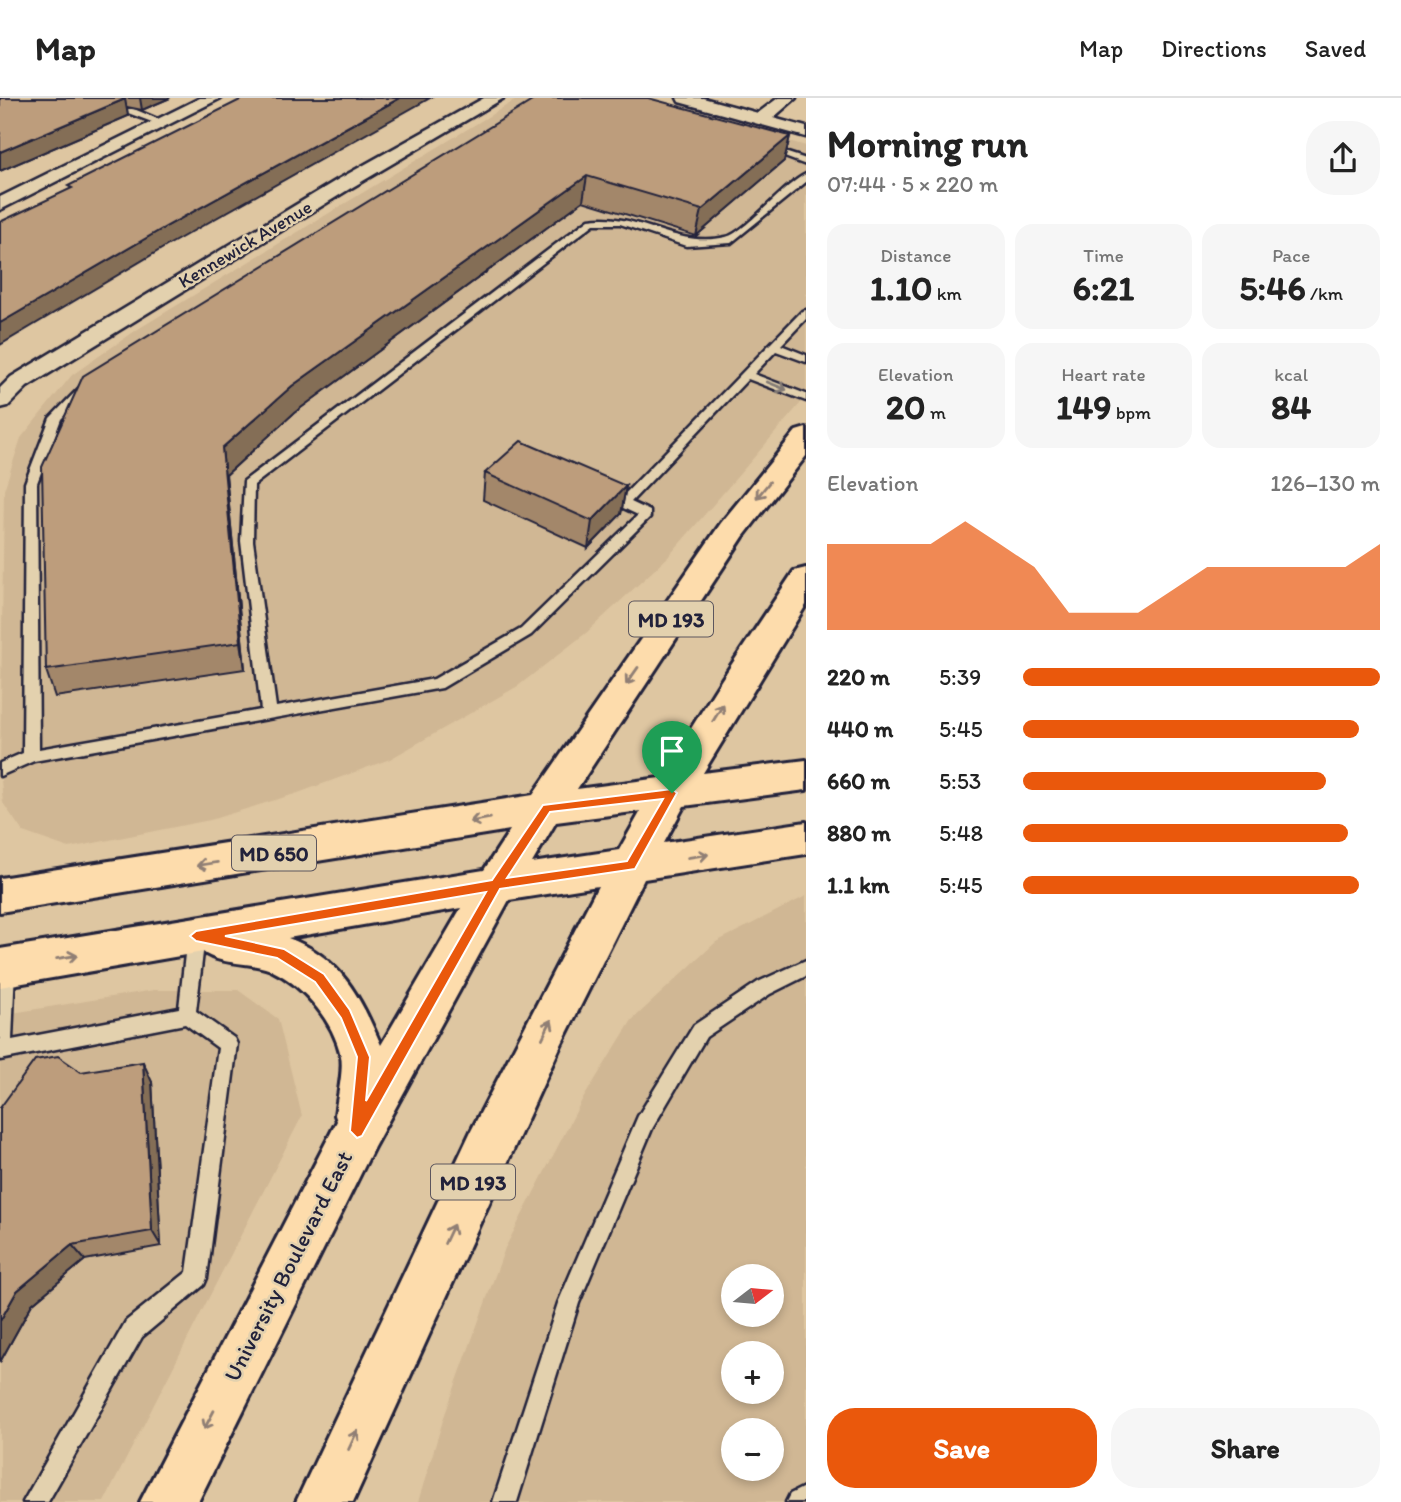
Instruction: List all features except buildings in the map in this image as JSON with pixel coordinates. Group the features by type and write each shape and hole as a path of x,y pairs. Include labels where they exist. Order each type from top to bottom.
{"main road":[{"name":"University Boulevard East","path":"168,1502 357,1131 496,885 588,740 732,530 806,437"},
{"name":"MD 193","path":"324,1502 494,1137 600,920 763,640 806,579"},
{"name":"MD 650","path":"9,889 547,808 806,775"},
{"path":"3,968 496,885 806,838"},
{"path":"196,936 279,953 320,978 345,1014 364,1057 357,1131"}],"street":[{"path":"0,204 213,98"},
{"name":"Kennewick Avenue","path":"0,401 19,382 77,346 344,184 496,98"},
{"path":"685,98 806,132"},
{"path":"761,119 788,98"}],"lane":[{"path":"131,111 163,123"},
{"path":"757,145 806,162"},
{"path":"269,713 247,541 248,484 592,221 621,221 686,243 731,240 806,177"},
{"path":"0,770 31,756 437,684 526,632 646,514 623,503 806,313"},
{"path":"774,346 806,359"},
{"path":"747,374 806,398"},
{"path":"31,756 31,483 56,418 94,382"},
{"path":"187,1015 196,936"},
{"path":"3,968 1,1050 187,1015 228,1044 197,1278 134,1329 35,1502"},
{"path":"505,1502 569,1303 645,1123 700,1031 764,988 806,968"},
{"path":"798,1502 806,1498"}],"shaded area":[{"path":"519,98 639,98 806,146 806,397 668,557 586,633 518,686 390,759 298,793 210,820 69,848 23,832 3,803 0,769 4,490 21,438 72,375 138,329"},
{"path":"806,896 806,1502 418,1502 444,1417 505,1248 581,1102 632,1020 716,942"},
{"path":"154,990 238,990 278,1019 302,1116 104,1502 0,1502 0,1015"}],"route":[{"path":"672,793 547,808 496,885 196,936 279,953 320,978 345,1014 364,1057 357,1131 496,885 630,865 672,793"}]}
